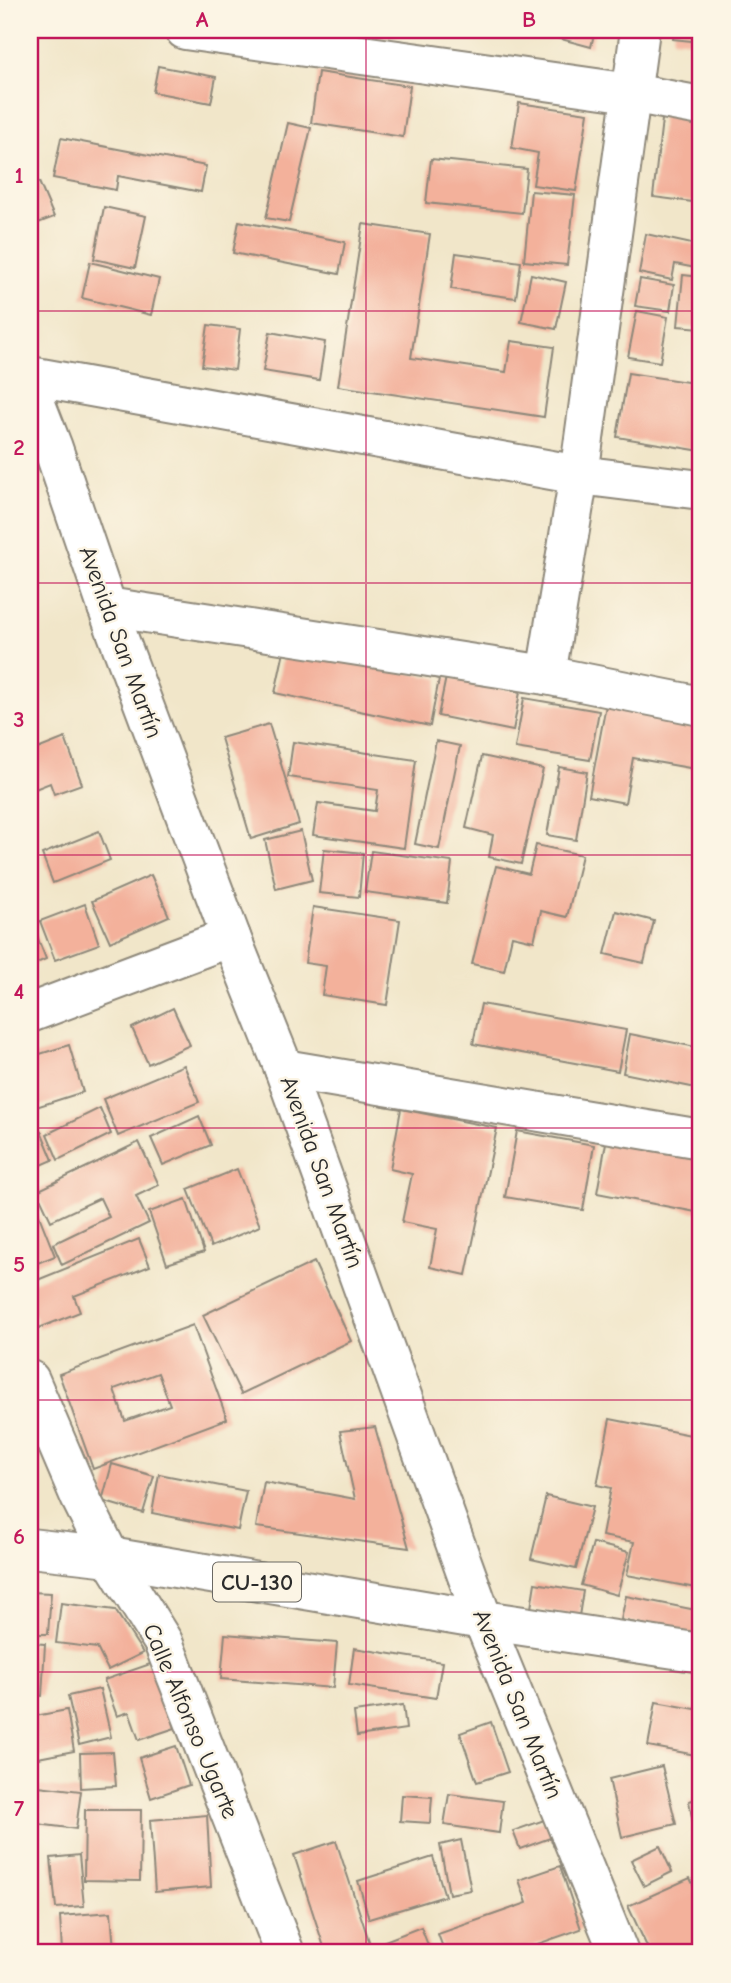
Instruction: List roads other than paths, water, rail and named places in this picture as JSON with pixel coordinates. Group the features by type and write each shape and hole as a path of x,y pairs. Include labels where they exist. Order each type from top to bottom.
{"street":[{"path":"185,30 631,93 701,106"},
{"path":"546,675 579,475 640,30"},
{"path":"30,376 579,475 701,490"},
{"name":"Avenida San Martín","path":"30,389 107,607 231,937 284,1069 483,1620 619,1953"},
{"path":"107,607 546,675 701,706"},
{"path":"30,1013 231,937"},
{"path":"284,1069 701,1139"},
{"name":"Calle Alfonso Ugarte","path":"30,1380 80,1497 110,1557 163,1642 285,1953"},
{"name":"CU-130","path":"30,1548 110,1557 483,1620"},
{"path":"483,1620 701,1653"}]}
